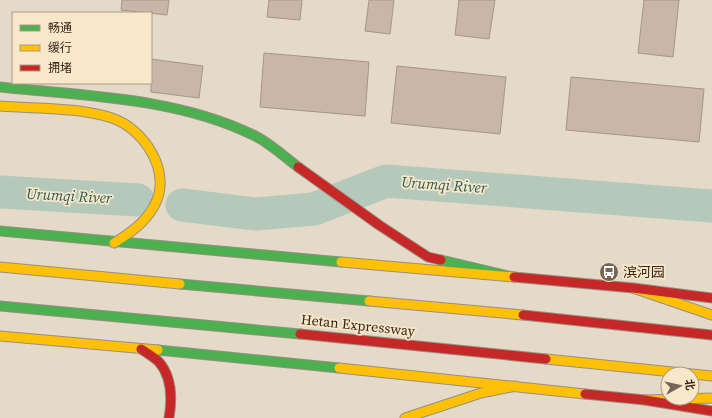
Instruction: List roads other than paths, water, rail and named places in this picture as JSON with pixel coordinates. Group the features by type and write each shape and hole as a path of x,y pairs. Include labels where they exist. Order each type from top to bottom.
{"main road":[{"path":"0,88 130,100 195,113 252,134 379,225 428,256 513,277"},
{"path":"0,106 96,115 123,123 137,132 157,162 161,192 143,222 132,232 114,243"},
{"path":"0,232 633,288 712,298"},
{"name":"Hetan Expressway","path":"0,267 622,324 712,336"},
{"path":"633,288 712,315"},
{"name":"Hetan Expressway","path":"0,306 174,321 712,376"},
{"path":"0,336 516,386 645,400 712,411"},
{"path":"141,349 160,362 168,380 170,410 169,418"},
{"path":"405,418 481,393 516,386"},
{"path":"645,400 712,398"}],"waterway":[{"name":"Urumqi River","path":"182,205 256,214 314,209 386,181 712,206"},
{"name":"Urumqi River","path":"0,192 138,200"}],"place":[{"name":"滨河园","path":"609,272"}]}
